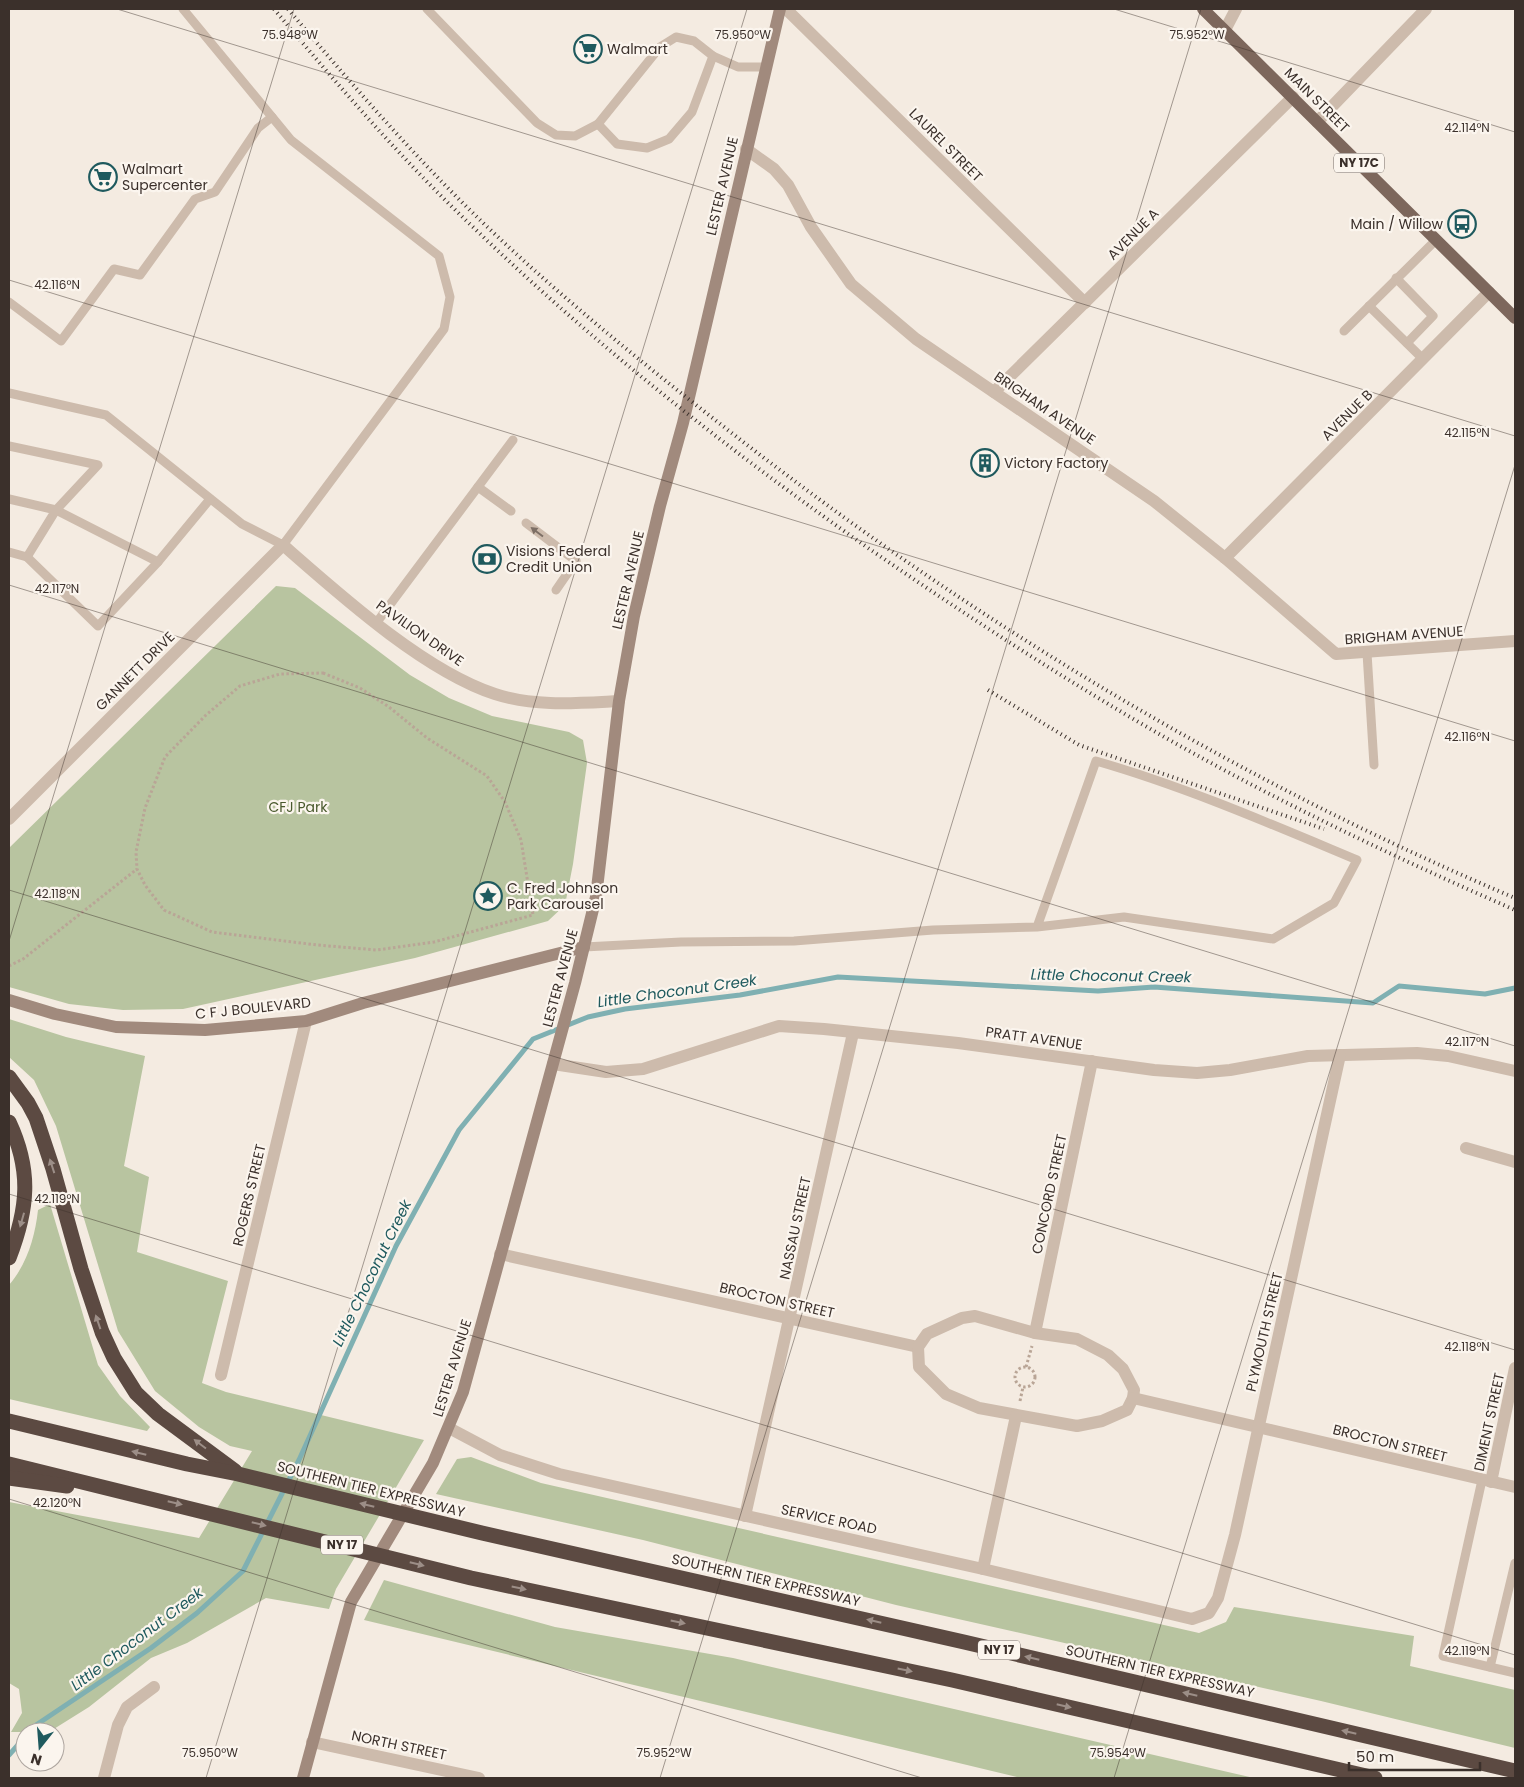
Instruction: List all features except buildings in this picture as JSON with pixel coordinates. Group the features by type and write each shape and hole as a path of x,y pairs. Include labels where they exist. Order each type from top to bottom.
{"highway":[{"path":"9,1077 28,1103 36,1118 81,1269 102,1332 114,1358 136,1393 158,1414 238,1474"},
{"path":"9,1122 22,1153 26,1188 24,1212 9,1258"},
{"name":"SOUTHERN TIER EXPRESSWAY","path":"9,1421 186,1464 238,1474 1515,1771"},
{"name":"NY 17","path":"9,1464 212,1512 471,1578 952,1680 1375,1778"},
{"path":"9,1478 153,1498"}],"main road":[{"name":"MAIN STREET","path":"1203,9 1515,318"}],"street":[{"name":"LESTER AVENUE","path":"303,1778 351,1602 433,1463 463,1392 572,995 596,897 619,701 634,616 660,506 683,423 780,9"},
{"name":"LAUREL STREET","path":"786,9 1085,303"},
{"path":"1225,30 1236,9"},
{"path":"1317,122 1426,9"},
{"name":"AVENUE A","path":"994,392 1293,97"},
{"name":"BRIGHAM AVENUE","path":"746,149 774,169 788,185 811,227 851,284 916,339 1071,442 1154,501 1225,558 1336,654 1512,642"},
{"name":"AVENUE B","path":"1225,558 1489,292"},
{"name":"PAVILION DRIVE","path":"282,545 377,622 449,674 496,694 554,704 619,701"},
{"name":"GANNETT DRIVE","path":"9,819 282,545"},
{"name":"C F J BOULEVARD","path":"9,1000 55,1014 116,1027 205,1030 306,1021 363,1003 584,947"},
{"name":"ROGERS STREET","path":"221,1375 306,1021"},
{"name":"PRATT AVENUE","path":"554,1058 606,1072 643,1069 779,1026 958,1043 1154,1070 1196,1073 1230,1070 1308,1056 1417,1053 1448,1056 1515,1071"},
{"name":"NASSAU STREET","path":"745,1516 791,1319 853,1033"},
{"name":"PLYMOUTH STREET","path":"1209,1613 1218,1598 1235,1535 1340,1055"},
{"name":"CONCORD STREET","path":"1035,1333 1092,1061"},
{"path":"1466,1148 1515,1162"},
{"name":"BROCTON STREET","path":"500,1254 918,1347"},
{"path":"975,1316 1035,1333 1077,1339 1108,1354 1123,1370 1134,1390 1133,1398 1126,1410 1102,1421 1077,1426 1016,1416 979,1408 946,1394 919,1367 918,1347 927,1334 962,1318 975,1316"},
{"name":"DIMENT STREET","path":"1487,1481 1515,1368"},
{"name":"BROCTON STREET","path":"1133,1398 1515,1487"},
{"path":"983,1569 1016,1416"},
{"name":"SERVICE ROAD","path":"449,1428 500,1455 559,1474 983,1569 1192,1619 1209,1613"},
{"path":"104,1778 118,1725 127,1707 154,1687"},
{"name":"NORTH STREET","path":"312,1742 479,1778"}],"lane":[{"path":"9,393 106,415 242,524 282,545 444,329 450,297 439,256 291,140 183,9"},
{"path":"427,9 537,123 556,135 574,136 598,124 660,47 676,37 694,41 714,56 738,67 766,67"},
{"path":"598,124 617,144 647,148 669,139 692,112 714,56"},
{"path":"9,302 61,342 114,269 140,275 195,199 215,192 258,128 272,118"},
{"path":"1344,331 1436,240"},
{"path":"1396,278 1433,316 1408,343"},
{"path":"1369,306 1423,359"},
{"path":"377,622 513,440"},
{"path":"9,446 98,465 56,510 27,557"},
{"path":"478,487 511,511"},
{"path":"9,499 56,510 158,562"},
{"path":"9,552 27,557 98,626 158,562 210,499"},
{"path":"526,524 576,561 556,590"},
{"path":"1367,653 1374,766"},
{"path":"584,947 681,942 794,941 933,930 1037,927 1124,917 1272,939 1334,903 1357,860 1236,809 1142,774 1096,761 1037,927"},
{"path":"1487,1481 1443,1656 1515,1673"},
{"path":"1490,1667 1515,1563"}],"path":[{"path":"323,673 360,688 389,707 427,738 487,776 505,802 521,840 534,915 434,942 377,950 317,946 212,932 164,910 144,886 137,869 136,852 145,808 165,757 206,715 240,686 280,674 323,673"},
{"path":"9,966 23,959 137,869"},
{"path":"1026,1367 1035,1333"},
{"path":"1021,1367 1026,1367 1031,1369 1035,1378 1033,1383 1023,1387 1018,1385 1015,1375 1021,1367"}],"green space":[{"name":"CFJ Park","path":"276,586 295,588 410,675 449,698 492,716 569,732 583,740 587,763 573,864 565,905 548,921 415,958 183,1009 123,1010 69,1004 9,987 9,848"},
{"path":"9,1019 66,1037 145,1056 124,1166 149,1177 137,1252 228,1281 202,1383 226,1392 424,1440 336,1589 329,1609 266,1598 187,1643 151,1658 89,1707 65,1722 17,1722 22,1713 19,1689 9,1683 9,1502 199,1538 252,1451 230,1446 199,1427 155,1391 118,1331 56,1126 34,1080 9,1057"},
{"path":"50,1204 98,1365 120,1396 150,1427 147,1431 9,1399 9,1285 21,1268 29,1250 38,1210"},
{"path":"471,1457 541,1483 1199,1633 1226,1622 1234,1607 1414,1636 1410,1666 1515,1690 1515,1748 1321,1701 896,1605 643,1540 436,1494 457,1459"},
{"path":"384,1580 555,1627 733,1658 1254,1778 1021,1778 364,1620"}],"waterway":[{"name":"Little Choconut Creek","path":"40,1722 151,1648 197,1613 243,1571 299,1460 396,1246 459,1130 533,1039 588,1017 625,1009 740,995 838,977 1098,991 1154,987 1373,1003 1399,986 1485,994 1515,988"},
{"name":"Little Choconut Creek","path":"9,1755 15,1748"}],"railway":[{"path":"274,9 420,175 520,271 616,356 716,436 819,513 980,623 1166,738 1251,785 1338,828 1515,910"},
{"path":"288,9 405,143 508,246 627,349 812,494 906,561 1003,626 1101,687 1202,745 1304,800 1409,851 1515,898"},
{"path":"988,690 1079,745 1324,829"}],"place":[{"name":"Walmart","path":"588,49"},
{"name":"Walmart Supercenter","path":"103,177"},
{"name":"Main / Willow","path":"1462,224"},
{"name":"Victory Factory","path":"985,463"},
{"name":"Visions Federal Credit Union","path":"487,559"},
{"name":"C. Fred Johnson Park Carousel","path":"488,896"}]}
